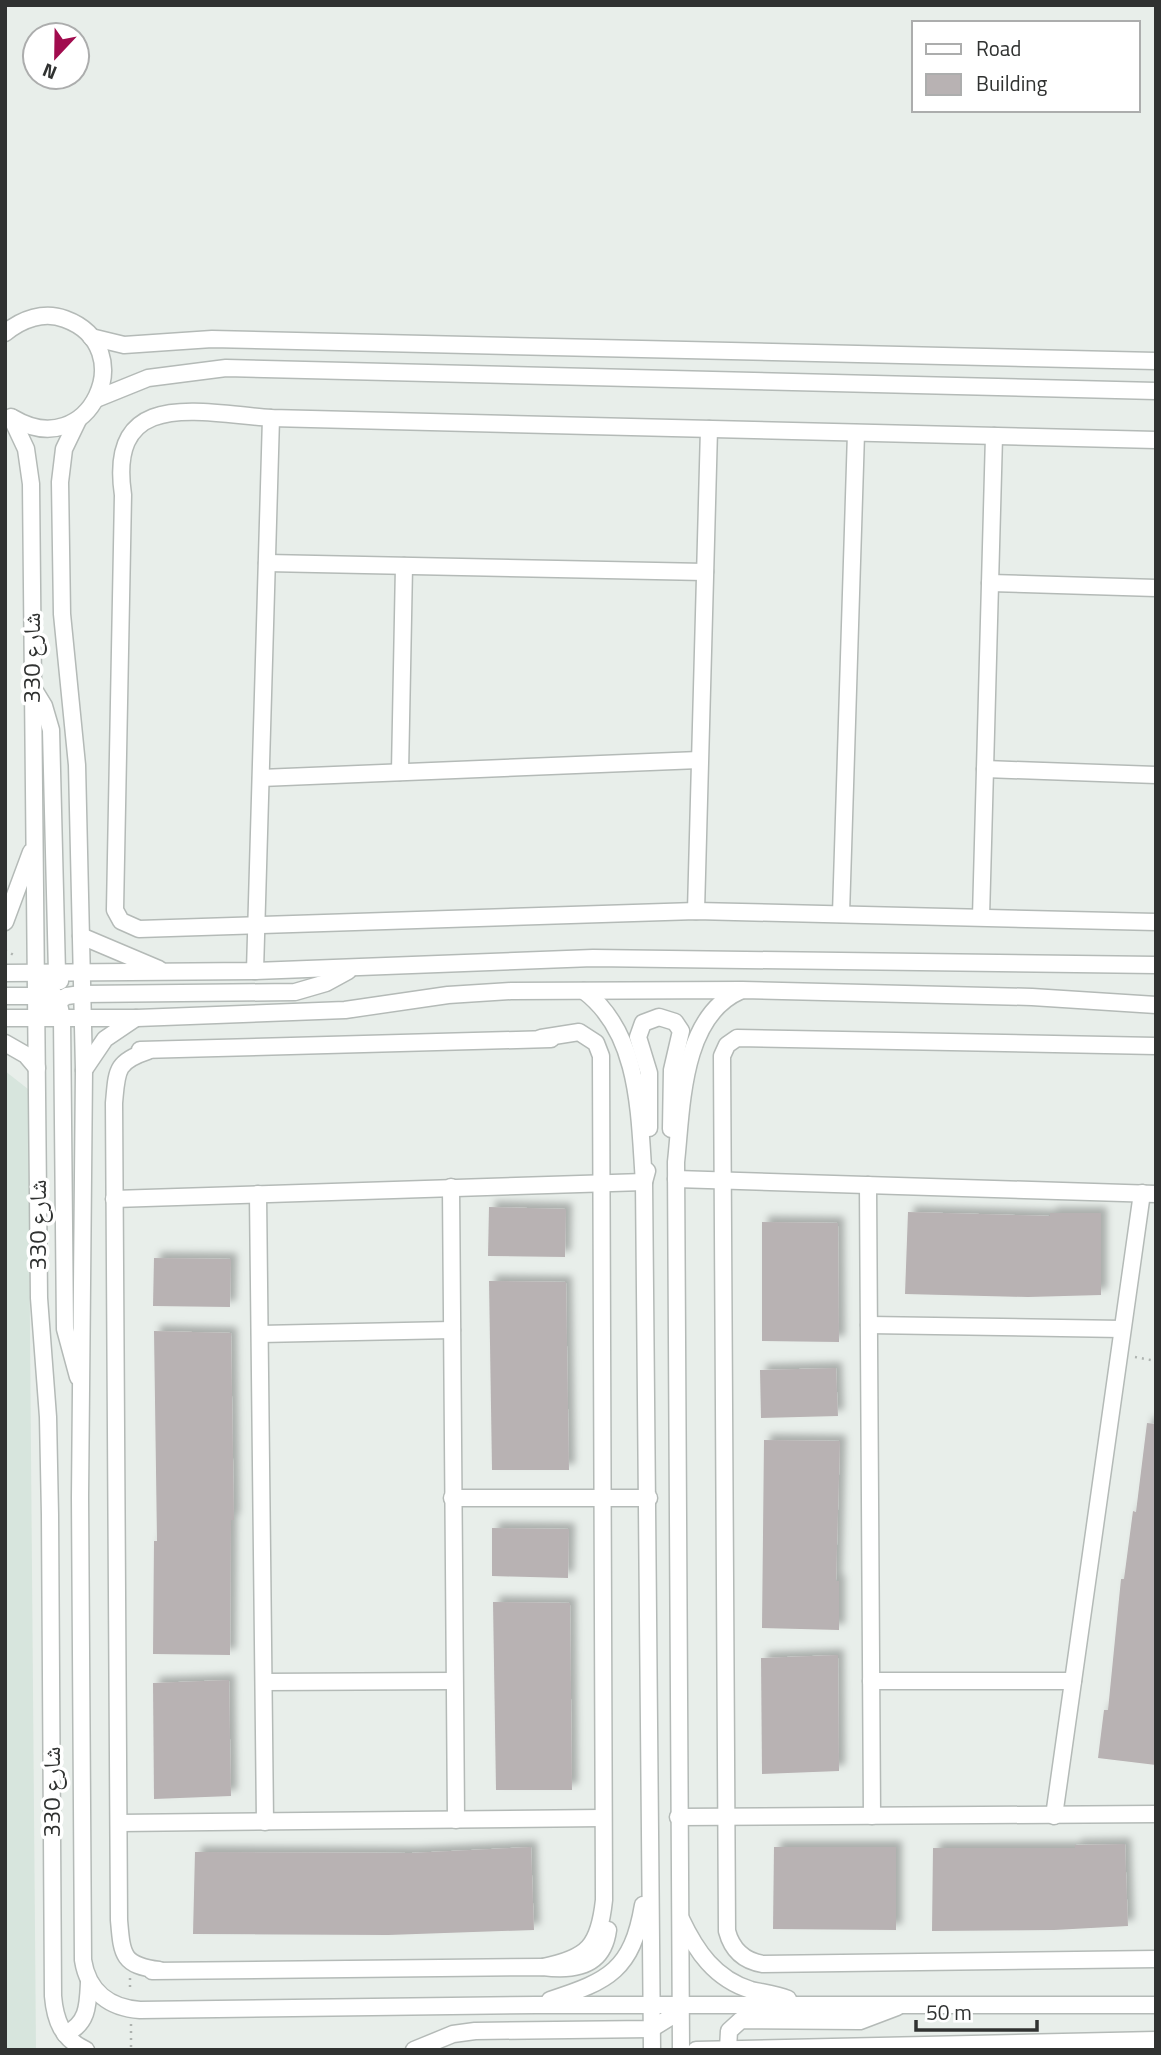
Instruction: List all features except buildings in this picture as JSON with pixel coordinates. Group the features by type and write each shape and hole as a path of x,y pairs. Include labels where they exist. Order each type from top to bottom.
{"street":[{"path":"5,332 26,320 49,316 72,322 97,346 103,369 96,399"},
{"path":"90,337 138,345 225,339 1156,361"},
{"path":"96,399 148,378 226,368 1156,391"},
{"name":"شارع 330","path":"8,414 26,449 31,484 39,1298 48,1417 50,1515 53,1996 55,2017 65,2034 77,2027 86,2016 89,1982 83,1960 84,1070 82,1018 65,995 81,972 81,936 77,765 62,614 60,494 64,449 78,420 96,399"},
{"path":"1156,440 271,418 165,413 139,425 127,439 120,457 123,495 115,909 121,921 139,929 696,911 1156,922"},
{"path":"8,414 44,429 78,420"},
{"path":"255,971 271,418"},
{"path":"696,911 709,429"},
{"path":"841,914 856,433"},
{"path":"981,917 993,436"},
{"path":"267,563 705,572"},
{"path":"400,772 404,566"},
{"path":"990,583 1156,588"},
{"path":"33,688 44,706 51,730 57,973 65,995 62,1018 65,1328 82,1386"},
{"path":"261,778 699,760"},
{"path":"985,769 1156,775"},
{"path":"5,920 34,843"},
{"path":"81,936 165,972"},
{"path":"5,973 255,971 593,958 1156,965"},
{"path":"5,996 295,992 326,983 353,968"},
{"path":"37,973 65,995"},
{"path":"681,2050 678,1913 676,1162 683,1099 696,1045 713,1011 731,995 742,990"},
{"path":"5,1018 137,1018 345,1010 470,993 584,991 742,990 1032,997 1156,1005"},
{"path":"584,991 607,1011 624,1043 637,1100 645,1182 652,2050"},
{"path":"37,1018 65,995"},
{"path":"645,1182 650,1156 649,1073 638,1037 643,1023 652,1017 670,1019 681,1031 671,1079 671,1148 676,1162"},
{"path":"84,1070 105,1039 137,1018"},
{"path":"541,1038 570,1040 582,1045 594,1060 600,1083 599,1183 604,1900 601,1925 591,1946 573,1960 543,1967 159,1970 139,1967 125,1956 119,1920 114,1103 110,1087 113,1059 127,1050 541,1038"},
{"path":"1156,1046 737,1038 727,1045 722,1056 727,1931 736,1951 755,1963 1156,1959"},
{"path":"5,1043 26,1055 37,1068"},
{"path":"676,1179 1149,1193 1122,1329 1054,1815"},
{"path":"114,1199 645,1182"},
{"path":"868,1185 872,1816"},
{"path":"451,1188 456,1820"},
{"path":"258,1194 265,1822"},
{"path":"869,1325 1122,1329"},
{"path":"260,1334 452,1330"},
{"path":"452,1498 649,1498"},
{"path":"264,1682 454,1681"},
{"path":"871,1681 1073,1681"},
{"path":"678,1817 1156,1814"},
{"path":"118,1823 602,1818"},
{"path":"536,2005 597,1984 622,1963 637,1935 649,1864"},
{"path":"678,1913 696,1948 721,1974 742,1986 778,1995 796,2004"},
{"path":"89,1982 96,1992 117,2006 140,2010 536,2005 1156,2005"},
{"path":"414,2050 443,2037 475,2031 651,2029 669,2018 679,2005"},
{"path":"728,2049 729,2031 741,2020 860,2021 903,2005"},
{"path":"65,2034 86,2050"},
{"path":"696,2050 1026,2046 1156,2040"}],"path":[{"path":"1119,1355 1156,1361"}],"shaded area":[{"path":"5,1071 28,1089 36,2050 5,2050"}]}
